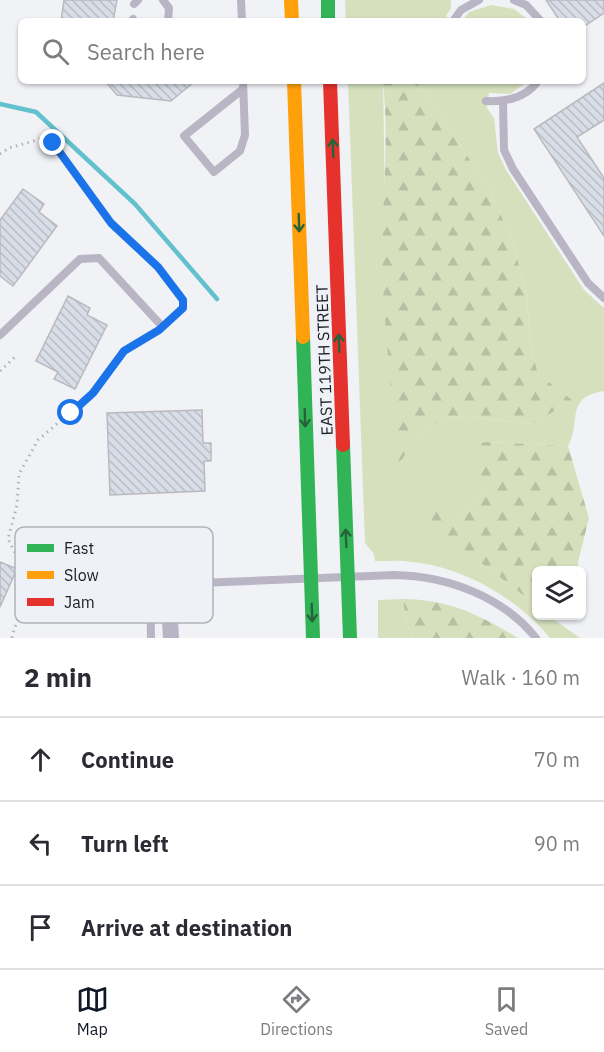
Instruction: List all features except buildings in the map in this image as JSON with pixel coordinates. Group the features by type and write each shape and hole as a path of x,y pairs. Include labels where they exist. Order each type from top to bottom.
{"main road":[{"path":"291,0 292,18"},
{"path":"328,0 328,18"},
{"name":"EAST 119TH STREET","path":"294,84 313,638"},
{"name":"EAST 119TH STREET","path":"330,84 350,638"}],"lane":[{"path":"164,0 169,9 168,18"},
{"path":"241,0 242,18"},
{"path":"455,18 467,2 479,0"},
{"path":"514,0 526,5 538,18"},
{"path":"486,101 503,102 520,96 534,84"},
{"path":"243,85 245,135 240,151 214,172 184,136 243,85"},
{"path":"503,102 504,150 513,170 588,283 604,298"},
{"path":"0,335 80,259 99,258 162,325"},
{"path":"213,583 422,576 442,580 496,604 515,616 536,638"},
{"path":"151,623 151,638"}],"path":[{"path":"0,154 9,148 44,138 53,143 111,223 158,267 180,293 183,308 124,351 93,393 38,440 19,474 17,505 8,539 15,553"},
{"path":"0,371 16,356"},
{"path":"12,638 15,623"}],"green space":[{"path":"345,0 451,0 451,8 446,16 448,18 346,18"},
{"path":"491,5 514,9 526,18 464,18 469,12"},
{"path":"348,84 383,84 385,204 382,252 395,418 395,469 420,432 446,418 471,417 533,424 571,400 538,374 530,344 527,296 512,239 486,183 418,84 524,84 510,94 489,93 487,108 494,118 498,153 506,170 584,290 604,308 604,391 592,394 579,404 568,446 488,442 485,488 456,519 418,514 532,602 532,619 488,587 451,570 407,561 375,561 374,554 365,543"},
{"path":"383,84 418,84 486,183 512,239 527,296 530,344 538,374 572,400 533,424 471,417 446,418 420,432 395,470 382,251 386,145"},
{"path":"488,442 568,446 589,518 578,566 532,566 532,602 417,514 436,505 456,519 485,488 470,444"},
{"path":"403,599 406,622 413,638 378,638 378,600"},
{"path":"403,599 449,605 476,615 518,638 413,638 406,622"},
{"path":"533,620 555,620 580,638 550,638"}],"waterway":[{"path":"0,104 36,112 135,204 217,299"}],"traffic: fast":[{"path":"328,0 328,18"},
{"path":"303,337 313,638"},
{"path":"343,445 350,638"}],"traffic: slow":[{"path":"291,0 292,18"},
{"path":"294,84 303,337"}],"traffic: jam":[{"path":"330,84 343,445"}],"route":[{"path":"53,143 73,166 111,223 158,267 180,293 183,300 183,308 159,330 124,351 93,393 71,413"}]}
